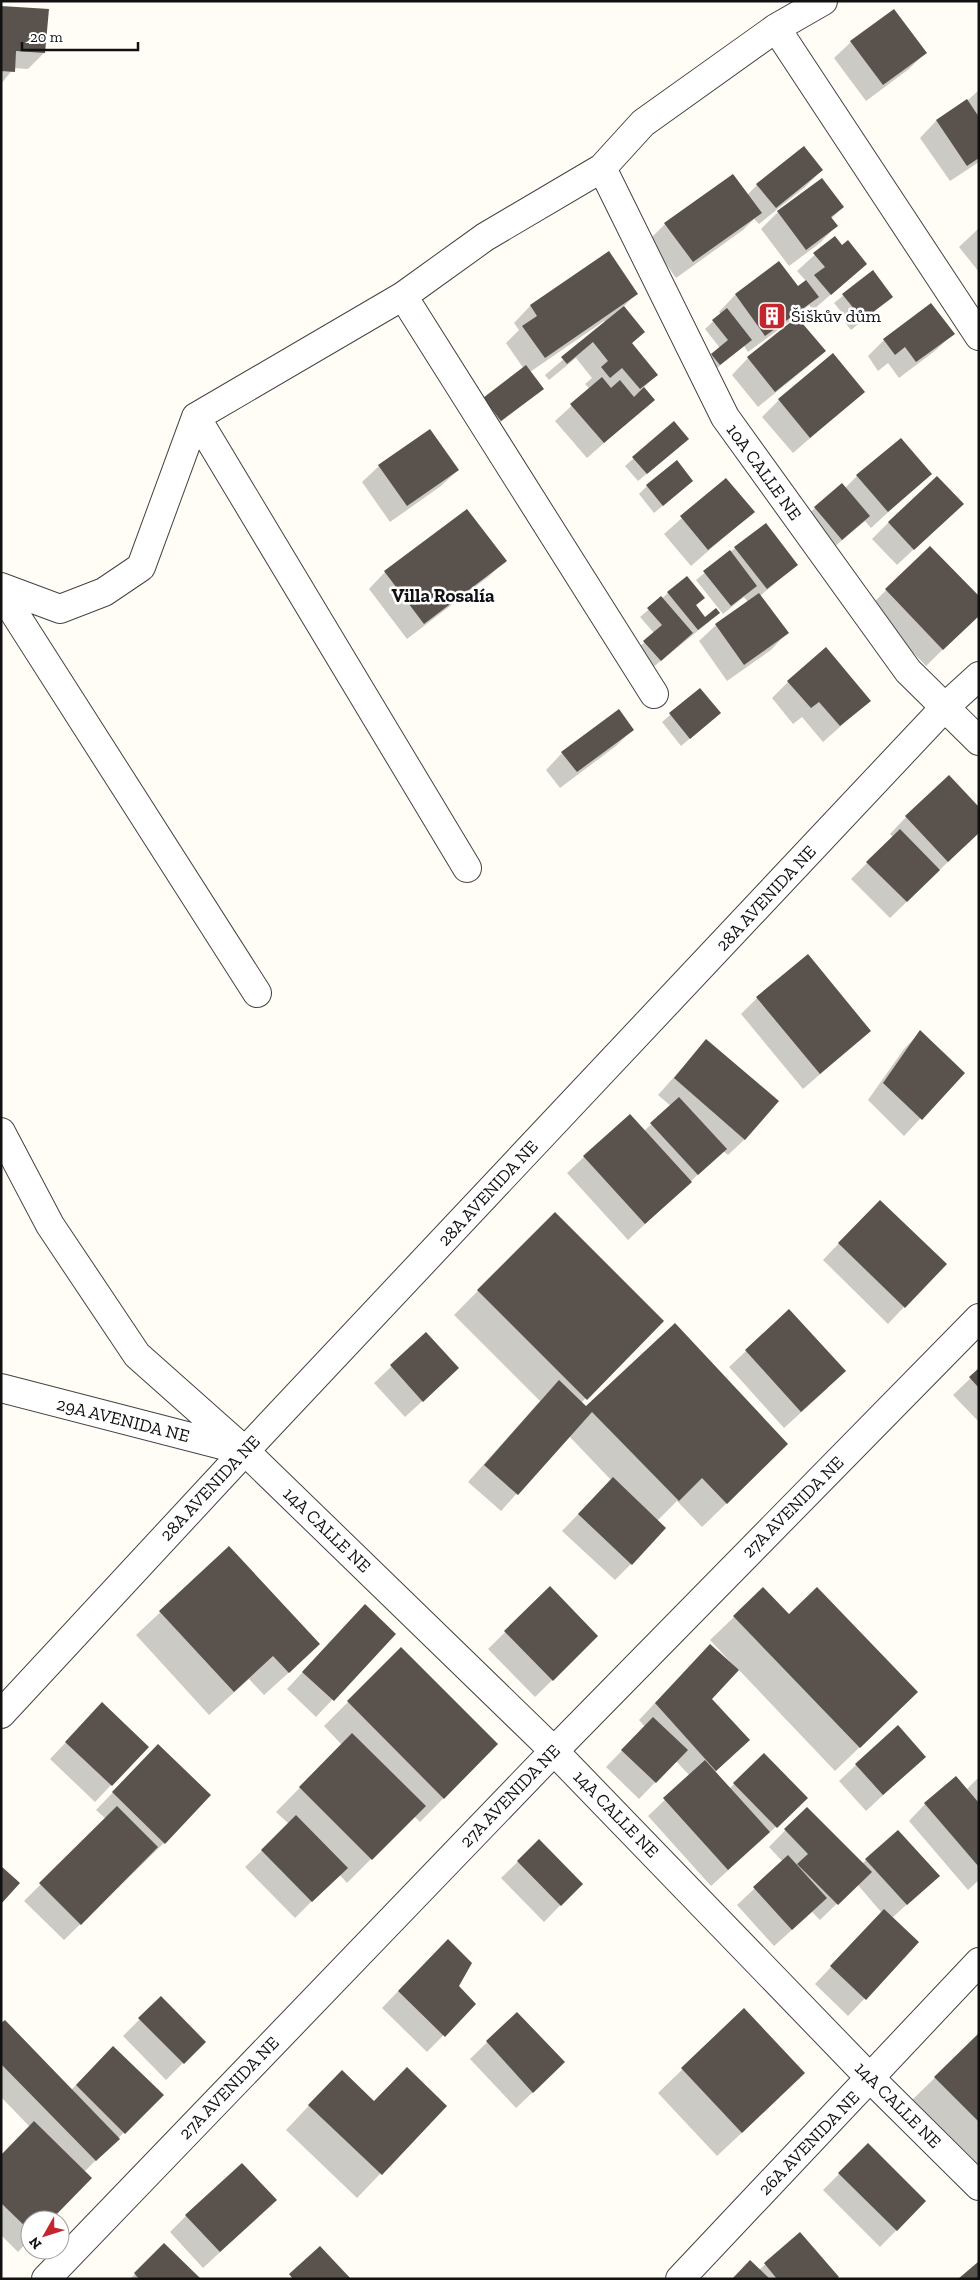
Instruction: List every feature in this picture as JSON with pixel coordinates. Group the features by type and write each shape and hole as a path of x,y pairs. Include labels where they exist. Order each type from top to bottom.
{"street":[{"path":"1,587 60,609 104,592 141,567 196,417 403,296 485,237 602,168 643,123 776,28 823,1"},
{"path":"776,28 979,336"},
{"name":"10A CALLE NE","path":"602,168 725,417 908,671 979,741"},
{"path":"403,296 654,694"},
{"path":"196,417 467,868"},
{"path":"1,592 257,993"},
{"name":"28A AVENIDA NE","path":"1,1714 245,1451 945,707 979,676"},
{"name":"14A CALLE NE","path":"1,1132 50,1224 137,1355 245,1451 554,1750 871,2078 979,2186"},
{"name":"27A AVENIDA NE","path":"46,2279 554,1750 979,1318"},
{"name":"29A AVENIDA NE","path":"1,1388 245,1451"},
{"name":"26A AVENIDA NE","path":"680,2279 979,1962"}],"building":[{"path":"1,6 49,9 45,53 16,51 15,72 1,71"},
{"path":"894,9 927,53 883,85 850,41"},
{"path":"967,99 979,117 979,158 967,166 936,120"},
{"path":"804,146 823,170 776,208 756,184"},
{"path":"733,174 762,213 693,262 664,223"},
{"path":"822,178 844,207 831,217 838,226 806,250 777,211"},
{"path":"835,236 842,245 848,240 867,264 831,295 814,275 825,267 813,253"},
{"path":"609,251 638,294 545,358 522,326 537,316 530,305"},
{"name":"Šiškův dům","path":"779,261 798,286 806,280 819,297 765,336 735,294"},
{"path":"873,270 893,297 860,322 852,312 855,310 842,294"},
{"path":"931,303 955,334 916,362 905,347 895,355 883,339"},
{"path":"624,306 645,332 632,343 658,375 640,389 622,368 610,378 601,367 608,361 593,342 567,364 561,357"},
{"path":"727,308 752,340 720,365 711,354 728,340 712,320"},
{"path":"797,317 826,351 775,392 747,357"},
{"path":"833,353 865,392 810,438 778,399"},
{"path":"526,365 544,389 501,421 483,398"},
{"path":"602,377 611,388 620,380 634,397 644,387 655,400 604,443 570,404"},
{"path":"674,421 689,439 647,474 632,457"},
{"path":"430,429 459,470 407,506 378,465"},
{"path":"901,438 932,474 888,512 856,475"},
{"path":"677,460 693,481 663,506 646,485"},
{"path":"937,476 964,504 914,550 888,522"},
{"path":"726,478 755,512 708,550 680,516"},
{"path":"842,483 870,516 842,540 814,507"},
{"path":"467,509 507,561 424,624 384,571"},
{"path":"766,523 798,565 767,589 734,547"},
{"path":"930,546 979,596 979,616 943,650 885,589"},
{"path":"730,550 757,586 731,606 703,571"},
{"path":"687,576 705,598 696,605 705,617 716,608 720,613 698,630 667,592"},
{"path":"759,593 789,633 744,665 715,624"},
{"path":"661,596 693,633 661,661 643,641 662,625 647,608"},
{"path":"826,647 871,701 840,726 819,702 811,708 787,681"},
{"path":"700,688 721,713 690,739 669,713"},
{"path":"619,709 634,730 577,772 561,752"},
{"path":"949,775 979,807 979,833 948,862 905,816"},
{"path":"900,829 940,870 907,902 866,862"},
{"path":"808,954 871,1031 820,1074 756,997"},
{"path":"920,1030 965,1073 922,1120 883,1083"},
{"path":"706,1039 779,1101 745,1140 674,1078"},
{"path":"679,1097 727,1149 698,1175 650,1123"},
{"path":"630,1114 692,1182 645,1224 583,1156"},
{"path":"880,1200 947,1264 905,1308 838,1243"},
{"path":"555,1212 664,1321 587,1400 477,1290"},
{"path":"789,1309 846,1371 801,1412 745,1350"},
{"path":"675,1323 788,1444 727,1504 702,1478 679,1501 592,1412 518,1495 484,1465 559,1380 586,1406"},
{"path":"426,1332 459,1368 423,1402 390,1365"},
{"path":"979,1368 979,1388 969,1377"},
{"path":"613,1477 666,1528 632,1565 578,1514"},
{"path":"229,1546 320,1644 289,1673 273,1656 234,1692 159,1611"},
{"path":"550,1586 598,1636 553,1681 504,1631"},
{"path":"763,1587 789,1614 817,1587 918,1692 860,1748 733,1616"},
{"path":"365,1604 396,1634 334,1701 302,1672"},
{"path":"710,1644 739,1670 712,1699 750,1740 716,1771 655,1703"},
{"path":"401,1647 498,1744 444,1799 347,1701"},
{"path":"102,1702 149,1747 112,1786 65,1742"},
{"path":"653,1717 688,1750 656,1783 621,1750"},
{"path":"898,1725 926,1757 883,1795 855,1764"},
{"path":"352,1733 426,1806 372,1860 299,1787"},
{"path":"158,1744 211,1795 165,1844 112,1792"},
{"path":"764,1753 808,1798 777,1828 733,1783"},
{"path":"705,1760 770,1832 728,1870 663,1798"},
{"path":"956,1776 979,1803 979,1867 924,1803"},
{"path":"117,1806 158,1847 81,1925 39,1883"},
{"path":"807,1807 872,1872 838,1905 797,1864 808,1854 784,1829"},
{"path":"296,1815 348,1868 312,1902 261,1850"},
{"path":"898,1830 940,1876 907,1905 865,1859"},
{"path":"539,1839 583,1884 561,1906 517,1861"},
{"path":"788,1855 827,1898 792,1930 753,1887"},
{"path":"1,1866 20,1883 1,1904"},
{"path":"884,1909 919,1942 866,2000 830,1966"},
{"path":"448,1939 472,1963 459,1986 476,2004 445,2037 398,1991"},
{"path":"161,1996 206,2042 184,2064 138,2018"},
{"path":"744,2008 805,2073 742,2133 681,2068"},
{"path":"517,2012 565,2062 533,2093 486,2041"},
{"path":"5,2020 120,2139 96,2161 1,2064 1,2023"},
{"path":"979,2033 979,2122 934,2077"},
{"path":"113,2046 164,2095 125,2134 76,2085"},
{"path":"407,2067 447,2106 382,2175 308,2105 342,2070 374,2101"},
{"path":"34,2121 92,2178 61,2210 20,2210 20,2221 1,2203 1,2155"},
{"path":"868,2143 926,2201 897,2231 838,2173"},
{"path":"242,2163 277,2200 220,2252 185,2215"},
{"path":"800,2232 839,2277 836,2279 777,2279 764,2263"},
{"path":"164,2243 201,2279 139,2279 134,2273"},
{"path":"320,2246 351,2279 293,2279 289,2274"},
{"path":"750,2260 770,2279 732,2279"},
{"path":"978,2262 979,2279 958,2279"}],"place":[{"name":"Šiškův dům","path":"772,316"}],"district":[{"name":"Villa Rosalía","path":"443,595"}]}
